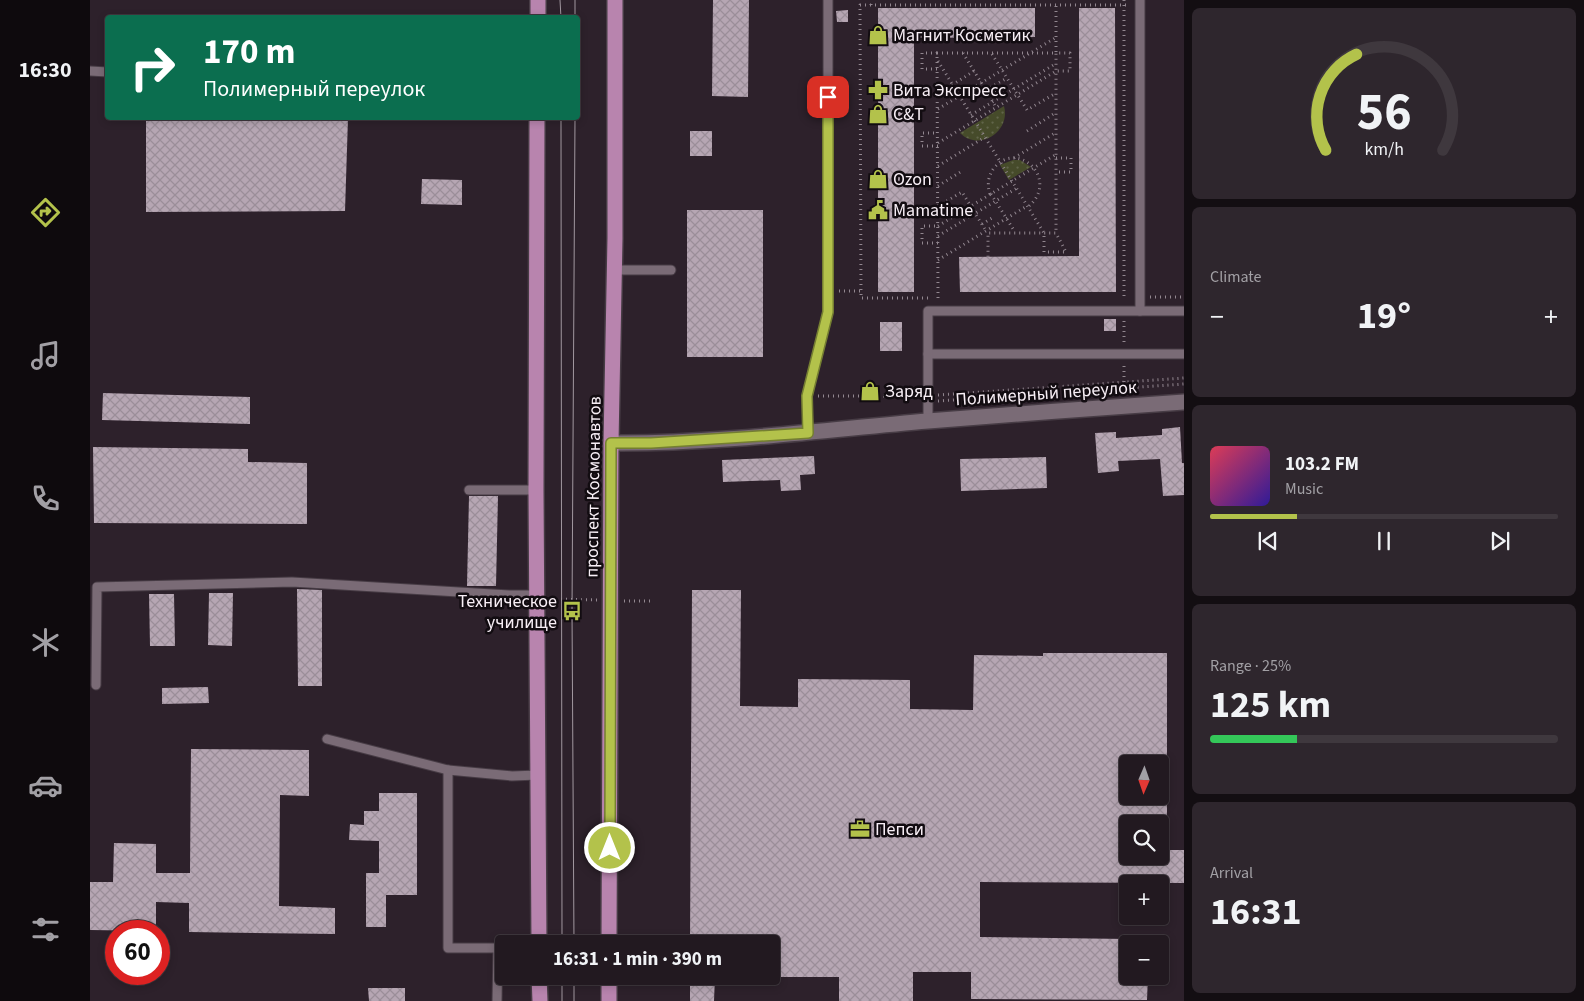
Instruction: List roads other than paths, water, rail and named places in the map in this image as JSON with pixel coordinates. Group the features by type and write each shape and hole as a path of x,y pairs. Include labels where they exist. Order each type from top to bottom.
{"main road":[{"path":"538,0 538,15"},
{"name":"проспект Космонавтов","path":"610,935 611,443 615,270 615,0"},
{"path":"537,120 536,490 539,935"},
{"path":"540,985 540,1001"},
{"path":"609,985 609,1001"}],"street":[{"name":"Полимерный переулок","path":"611,443 651,443 808,433 928,421 1184,402"}],"lane":[{"path":"808,433 807,396 828,312 828,0"},
{"path":"1140,2 1140,311"},
{"path":"90,71 105,72"},
{"path":"615,270 671,270"},
{"path":"928,421 928,311 1184,311"},
{"path":"928,354 1184,354"},
{"path":"469,490 536,490"},
{"path":"96,685 93,628 97,587 292,582 537,597"},
{"path":"327,739 448,770 512,776 538,775"},
{"path":"448,770 448,948 498,948 497,1001"}],"tram line":[{"path":"560,0 561,15"},
{"path":"575,0 575,15"},
{"path":"561,120 562,935"},
{"path":"574,935 572,611 575,120"},
{"path":"562,985 562,1001"},
{"path":"574,985 574,1001"}],"place":[{"name":"Магнит Косметик","path":"878,35"},
{"name":"Вита Экспресс","path":"878,90"},
{"name":"С&Т","path":"878,114"},
{"name":"Ozon","path":"878,179"},
{"name":"Mamatime","path":"878,210"},
{"name":"Заряд","path":"870,391"},
{"name":"Техническое училище","path":"572,611"},
{"name":"Пепси","path":"860,829"}]}
